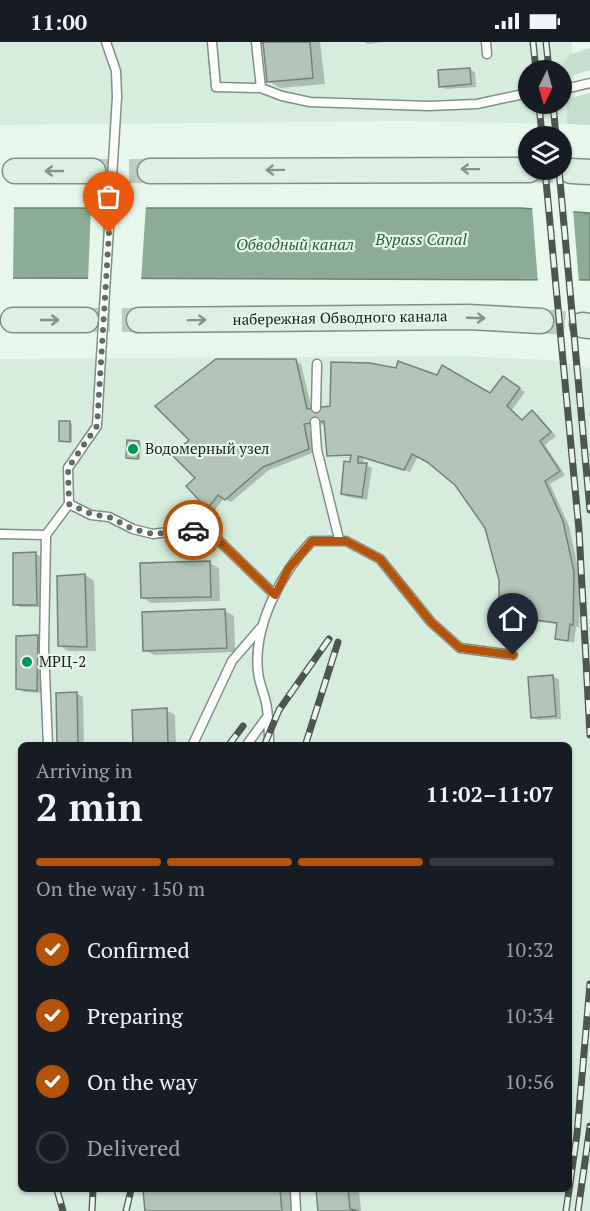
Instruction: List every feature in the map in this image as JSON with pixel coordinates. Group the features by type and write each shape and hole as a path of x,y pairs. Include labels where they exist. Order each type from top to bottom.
{"main road":[{"path":"150,171 518,170"},
{"path":"15,171 93,171"},
{"name":"набережная Обводного канала","path":"139,320 469,317 541,321"},
{"path":"13,320 86,320"}],"lane":[{"path":"48,742 44,649 46,535 69,504 68,468 97,426 117,97 116,71 106,42"},
{"path":"212,42 216,87 261,88 282,96 310,102 428,106 477,104 518,95"},
{"path":"256,42 261,88"},
{"path":"486,42 487,54"},
{"path":"572,87 590,82"},
{"path":"316,408 317,364"},
{"path":"315,422 317,450 339,539"},
{"path":"69,504 91,514 109,517 133,529 153,534 191,530 212,534 275,595"},
{"path":"0,534 46,535"},
{"path":"269,742 267,717 257,669 265,622 275,595 289,568 312,541 339,539 362,547 380,559 431,622 460,648 513,655"},
{"path":"194,742 232,661 265,622"},
{"path":"249,742 267,717"},
{"path":"295,1192 296,1211"}],"shaded area":[{"path":"0,42 572,42 576,117 567,124 405,121 0,125"},
{"path":"590,48 590,70 572,76 572,60 566,60 569,55"},
{"path":"590,93 590,125 567,124 567,114 572,114 572,98"},
{"path":"459,356 551,360 590,368 590,1211 0,1211 0,359"}],"water":[{"name":"Обводный канал","path":"0,208 521,208 590,213 590,280 0,278"}],"pier":[{"path":"0,205 14,205 13,281 0,281"},
{"path":"91,205 146,205 141,282 88,281"},
{"path":"532,206 573,209 579,283 538,283"}],"building":[{"path":"260,42 310,42 313,78 267,82 263,43"},
{"path":"470,68 471,84 439,87 438,70"},
{"path":"216,359 296,359 307,409 330,406 331,362 370,363 396,368 398,361 437,375 442,365 490,393 503,376 520,388 507,406 522,420 532,410 551,432 540,441 560,471 545,481 563,521 574,572 573,625 570,624 568,641 555,639 557,623 499,615 499,580 485,528 455,485 427,462 412,454 404,470 358,456 358,463 367,463 362,497 341,494 344,461 350,462 351,455 327,456 324,421 304,424 309,449 263,467 225,500 218,495 207,509 186,486 195,478 172,455 189,440 155,406"},
{"path":"59,421 70,421 70,442 59,441"},
{"name":"Водомерный узел","path":"127,440 139,441 138,459 126,458"},
{"path":"36,552 37,605 13,605 13,553"},
{"path":"210,561 211,597 141,598 140,563"},
{"path":"85,574 87,647 58,646 57,576"},
{"path":"225,609 227,648 143,651 142,612"},
{"name":"МРЦ-2","path":"38,635 37,691 16,689 16,636"},
{"path":"553,675 556,716 531,718 528,677"},
{"path":"77,692 78,742 57,742 56,693"},
{"path":"167,708 168,742 133,742 132,710"},
{"path":"143,1192 280,1192 282,1211 145,1211"},
{"path":"316,1192 348,1192 350,1209 359,1211 318,1211"}],"tunnel":[{"path":"93,171 150,171"},
{"path":"86,320 139,320"},
{"path":"541,321 582,325"}],"railway":[{"path":"533,42 535,60"},
{"path":"546,42 548,60"},
{"path":"540,114 541,126"},
{"path":"554,114 555,126"},
{"path":"546,180 579,530 590,735"},
{"path":"560,180 590,510"},
{"path":"266,742 279,710 329,639"},
{"path":"306,742 338,642"},
{"path":"231,742 243,726"},
{"path":"572,1169 590,984"},
{"path":"578,1211 590,1126"},
{"path":"58,1192 63,1211"},
{"path":"92,1211 93,1192"},
{"path":"126,1211 131,1192"},
{"path":"566,1211 569,1192"}],"way so far":[{"path":"109,233 97,426 68,468 69,504 91,514 113,518 133,529 153,534 193,530"}],"place":[{"name":"Водомерный узел","path":"133,449"},
{"name":"МРЦ-2","path":"27,662"}],"route":[{"path":"193,530 212,534 275,595 289,568 312,541 339,539 362,547 380,559 431,622 445,637 460,648 484,653 513,655"}],"water label":[{"name":"Bypass Canal","path":"421,239"}]}
